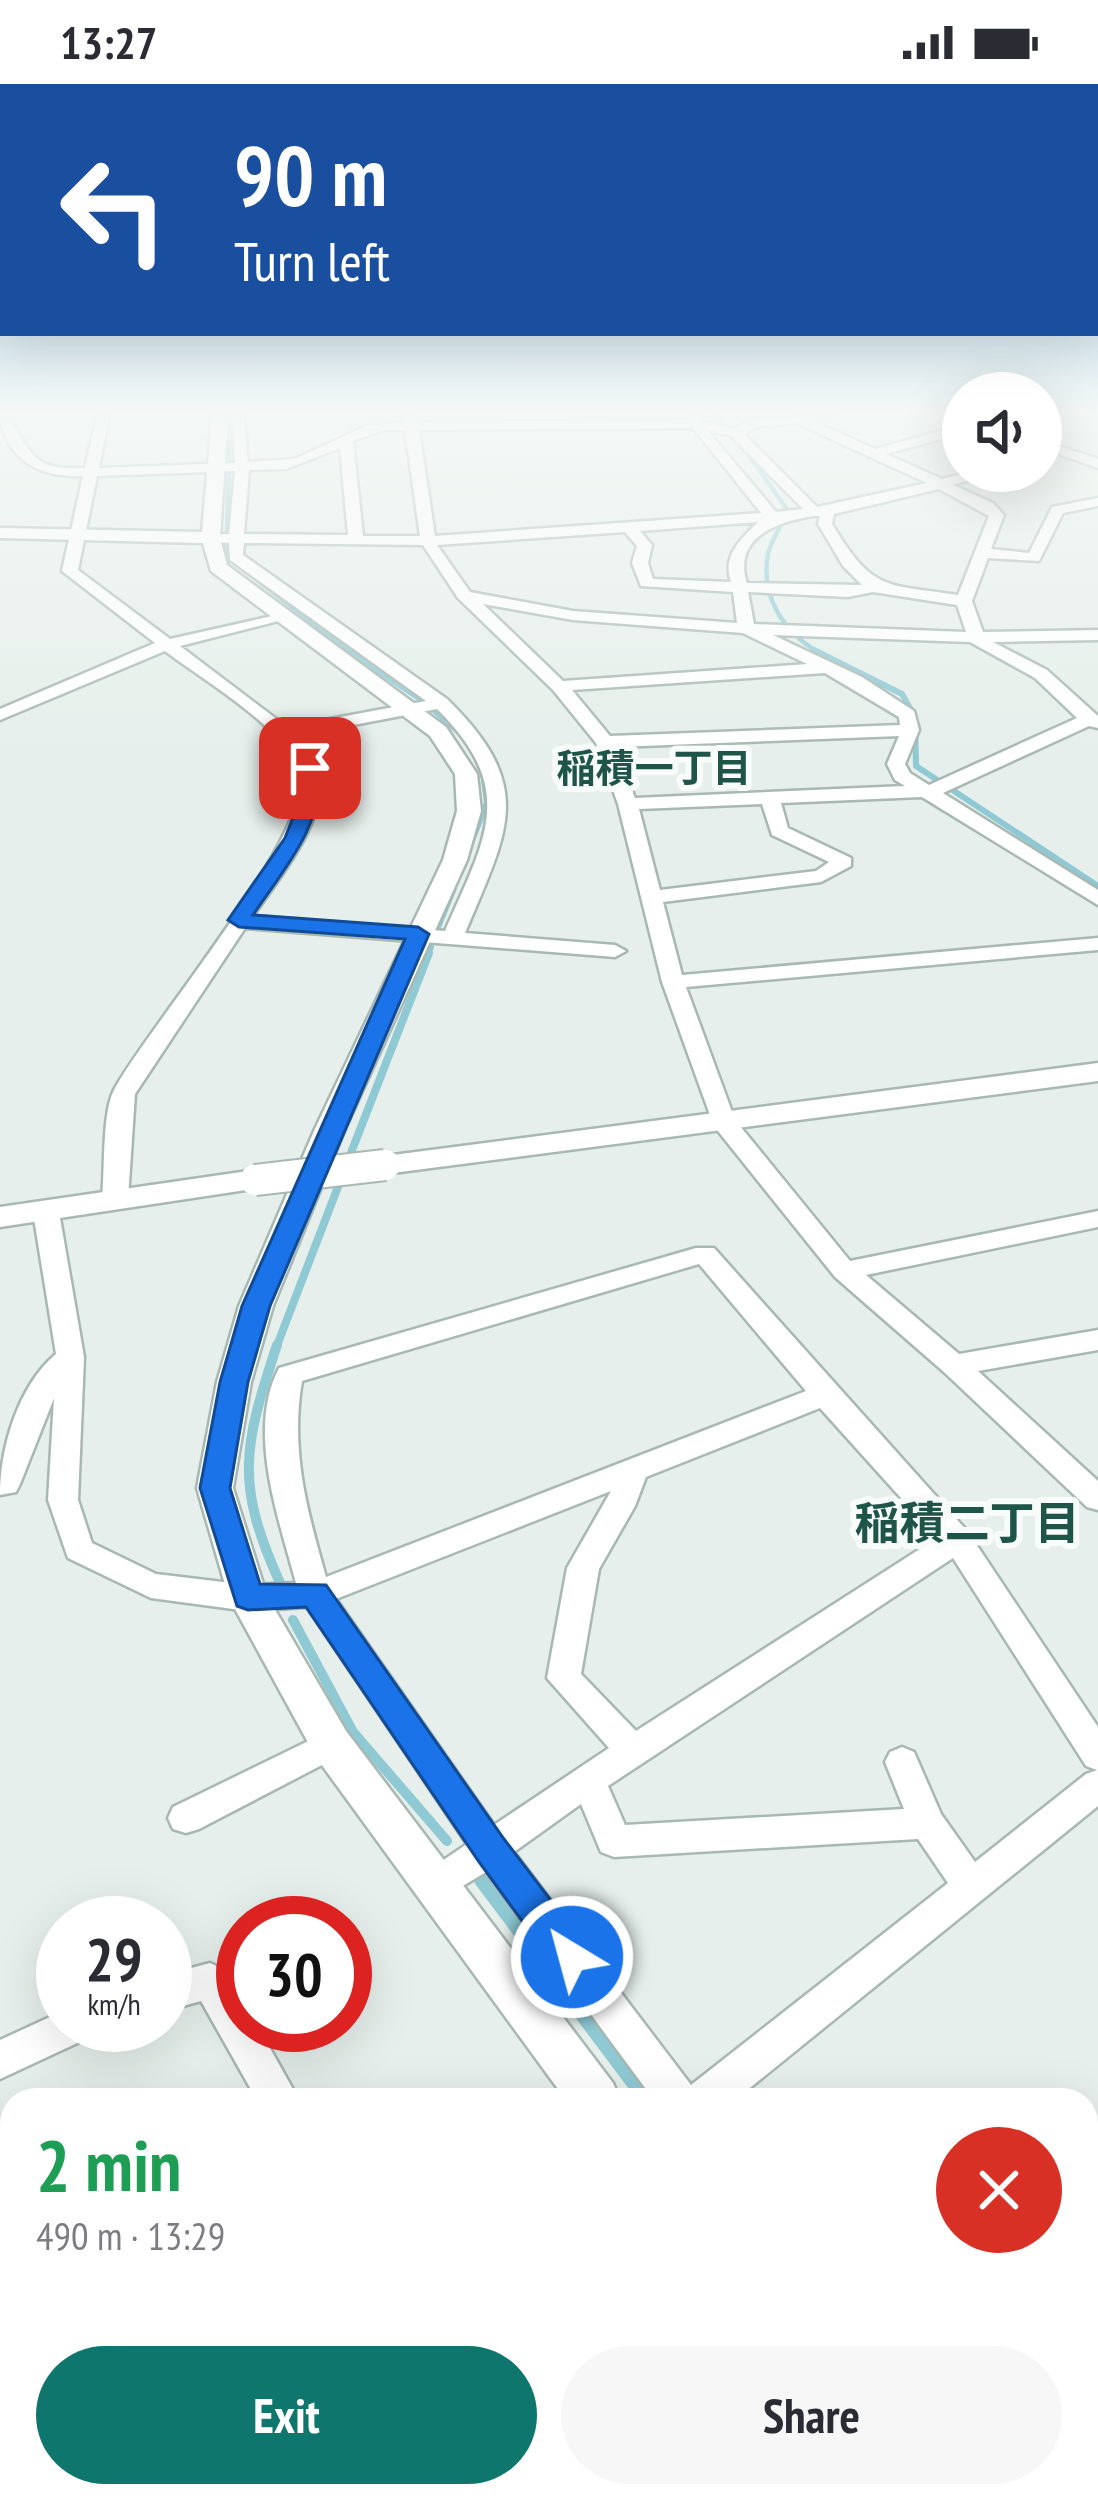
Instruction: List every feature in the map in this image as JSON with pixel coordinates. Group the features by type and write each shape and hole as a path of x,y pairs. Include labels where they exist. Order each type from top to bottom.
{"street":[{"path":"78,529 70,571 284,733 310,768 312,794 295,838 123,1094 115,1198"},
{"path":"212,529 218,567 438,732 466,774 469,811 455,860 279,1247 234,1382 215,1488 248,1598 331,1744 587,2088"},
{"path":"237,529 235,557 441,704 495,768 500,796 490,844 453,938"},
{"path":"355,529 356,540"},
{"path":"426,529 428,541 464,595 559,686 605,742 628,804 673,982 723,1121 844,1271 1092,1485"},
{"path":"0,532 428,541 628,529"},
{"path":"630,529 645,545 640,562 647,584 848,592 873,587 964,601"},
{"path":"759,529 742,546 734,569 742,586 740,610 747,629 908,715 910,730 896,764 902,776 1098,899"},
{"path":"828,529 848,562 873,587"},
{"path":"628,804 927,791 947,787 1094,721 1041,674 977,640 964,601 991,529"},
{"path":"982,553 1034,558 1048,529"},
{"path":"464,595 541,614 747,629 977,640 1098,635"},
{"path":"0,715 164,645 284,615"},
{"path":"559,686 827,668"},
{"path":"284,733 441,704"},
{"path":"605,742 910,730"},
{"path":"652,898 821,876 844,862 779,831 770,798"},
{"path":"239,920 615,951"},
{"path":"673,982 1098,944"},
{"path":"0,1217 115,1198 1098,1072"},
{"path":"46,1212 70,1357 63,1499 79,1550 151,1586 248,1598 315,1594 825,1395"},
{"path":"844,1271 1098,1219"},
{"path":"669,2088 491,1850 315,1594 288,1498 280,1424 290,1375 705,1254 957,1540 1098,1756"},
{"path":"954,1365 1098,1340"},
{"path":"0,1484 5,1484 48,1376 70,1357"},
{"path":"633,1751 564,1678 583,1568 620,1506 634,1469"},
{"path":"436,1886 588,1780 957,1540"},
{"path":"186,1817 331,1744"},
{"path":"902,1762 927,1823 971,1886"},
{"path":"588,1780 614,1841 927,1823"},
{"path":"719,2088 1098,1785"},
{"path":"192,1986 210,1981 272,2088"},
{"path":"0,2060 36,2043"}],"waterway":[{"path":"778,529 766,570 771,599 786,624 820,653"},
{"path":"227,544 228,557 348,651"},
{"path":"814,650 820,653"},
{"path":"348,651 425,702"},
{"path":"820,653 902,694 915,717 916,766 1098,886"},
{"path":"436,712 461,734"},
{"path":"473,838 487,803 484,780"},
{"path":"438,927 454,888"},
{"path":"427,956 431,947"},
{"path":"347,1163 429,953"},
{"path":"276,1347 341,1179"},
{"path":"276,1347 257,1412 249,1465 256,1518 280,1583"},
{"path":"293,1620 353,1732 447,1841"},
{"path":"481,1880 637,2088"}],"district":[{"name":"稲積一丁目","path":"654,767"},
{"name":"稲積二丁目","path":"967,1522"}],"route":[{"path":"310,768 312,794 295,838 239,920 418,934 256,1306 234,1382 215,1488 248,1598 315,1594 491,1850 572,1957"}]}
